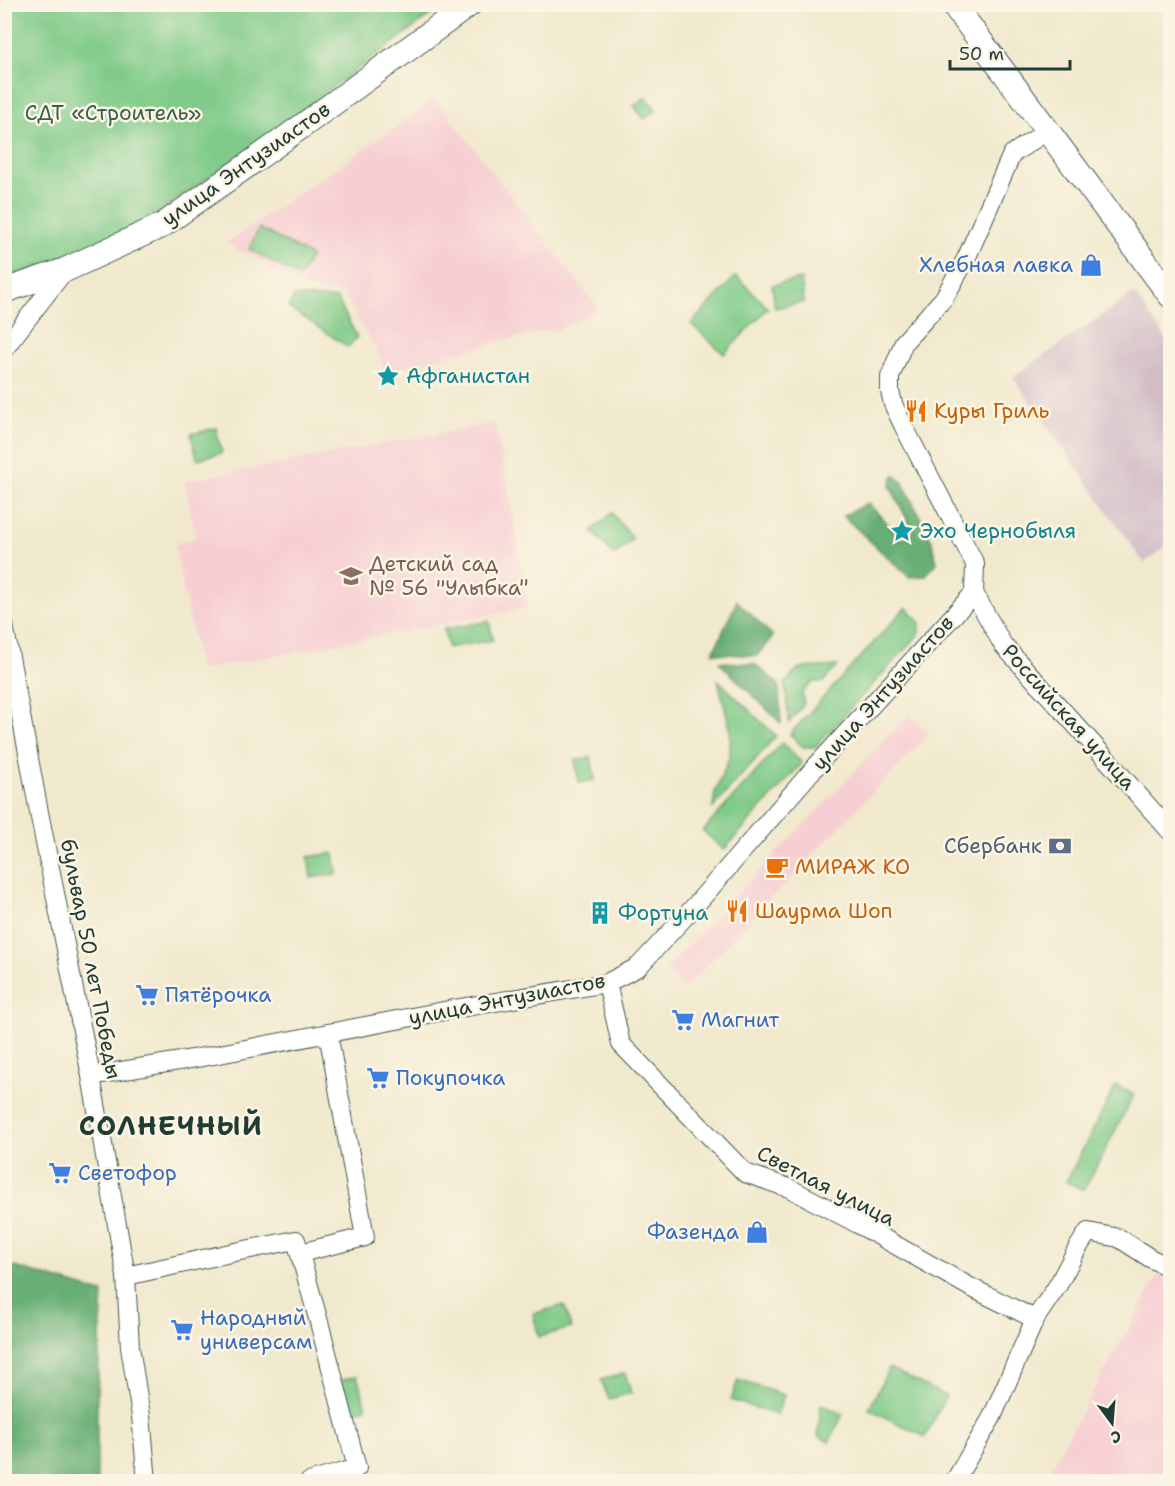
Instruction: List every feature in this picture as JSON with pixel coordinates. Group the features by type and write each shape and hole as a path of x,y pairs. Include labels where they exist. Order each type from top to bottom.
{"main road":[{"name":"улица Энтузиастов","path":"4,291 65,270 163,225 276,146 470,4"},
{"path":"953,4 1170,295"}],"street":[{"path":"974,593 975,564 893,404 890,377 904,342 944,298 966,259 1012,154 1047,131"},
{"path":"4,350 65,270"},
{"name":"Российская улица","path":"974,593 1003,645 1170,831"},
{"name":"улица Энтузиастов","path":"91,1076 607,983 638,967 817,765 974,593"},
{"name":"бульвар 50 лет Победы","path":"4,624 91,1076 126,1276 130,1347 141,1416 147,1482"},
{"name":"Светлая улица","path":"607,983 621,1044 745,1173 789,1188 970,1287 1035,1319"},
{"path":"300,1253 365,1237 328,1033"},
{"path":"956,1480 993,1417 1035,1319 1058,1285 1088,1232 1119,1238 1170,1268"},
{"path":"126,1276 296,1240 347,1474 309,1482"}],"shaded area":[{"path":"436,99 598,308 560,330 542,331 387,371 344,293 308,289 227,243"},
{"path":"1134,293 1170,345 1170,544 1144,563 1013,377"},
{"name":"Детский сад № 56 \"Улыбка\"","path":"495,423 513,514 527,608 200,670 174,544 196,538 185,481"},
{"path":"909,714 929,734 685,988 666,969"},
{"path":"1159,1274 1170,1282 1170,1481 1043,1481"}],"green space":[{"name":"СДТ «Строитель»","path":"5,5 444,5 244,153 146,221 66,256 5,279"},
{"path":"646,97 656,110 644,119 634,106"},
{"path":"259,228 311,256 300,277 249,249"},
{"path":"736,276 768,308 724,354 691,324"},
{"path":"801,279 804,302 775,308 772,285"},
{"path":"294,296 337,299 357,337 348,347 288,307"},
{"path":"216,428 222,453 197,459 191,434"},
{"path":"894,475 902,481 931,539 937,563 925,576 909,577 843,516 868,503 902,540 914,533 890,486"},
{"path":"612,513 633,539 614,555 592,531"},
{"path":"737,601 773,636 757,656 713,653"},
{"path":"906,607 920,622 919,634 815,747 803,747 790,734"},
{"path":"489,621 493,640 448,648 444,629"},
{"path":"719,662 755,664 779,685 781,723"},
{"path":"838,666 823,682 812,682 802,693 804,704 789,723 785,683 799,668"},
{"path":"718,680 776,736 713,808 715,792 730,756 730,728"},
{"path":"782,743 802,763 724,850 703,831"},
{"path":"591,757 595,780 579,783 575,760"},
{"path":"334,853 337,874 311,878 308,857"},
{"path":"1116,1085 1134,1095 1084,1190 1066,1182"},
{"path":"5,1264 103,1293 97,1394 97,1481 5,1481"},
{"path":"564,1305 571,1328 539,1337 533,1314"},
{"path":"889,1368 946,1396 925,1437 869,1409"},
{"path":"625,1373 631,1393 609,1399 601,1380"},
{"path":"357,1376 366,1408 346,1413 337,1381"},
{"path":"738,1380 784,1395 777,1415 731,1400"},
{"path":"821,1404 843,1414 829,1442 818,1436"}],"place":[{"name":"Хлебная лавка","path":"1091,265"},
{"name":"Афганистан","path":"388,376"},
{"name":"Куры Гриль","path":"916,411"},
{"name":"Эхо Чернобыля","path":"902,531"},
{"name":"Детский сад № 56 \"Улыбка\"","path":"351,576"},
{"name":"Сбербанк","path":"1060,846"},
{"name":"МИРАЖ КО","path":"777,867"},
{"name":"Шаурма Шоп","path":"737,911"},
{"name":"Фортуна","path":"600,913"},
{"name":"Пятёрочка","path":"147,995"},
{"name":"Магнит","path":"683,1020"},
{"name":"Покупочка","path":"378,1078"},
{"name":"Светофор","path":"60,1173"},
{"name":"Фазенда","path":"757,1232"},
{"name":"Народный универсам","path":"182,1330"}],"district":[{"name":"СОЛНЕЧНЫЙ","path":"171,1126"}]}
